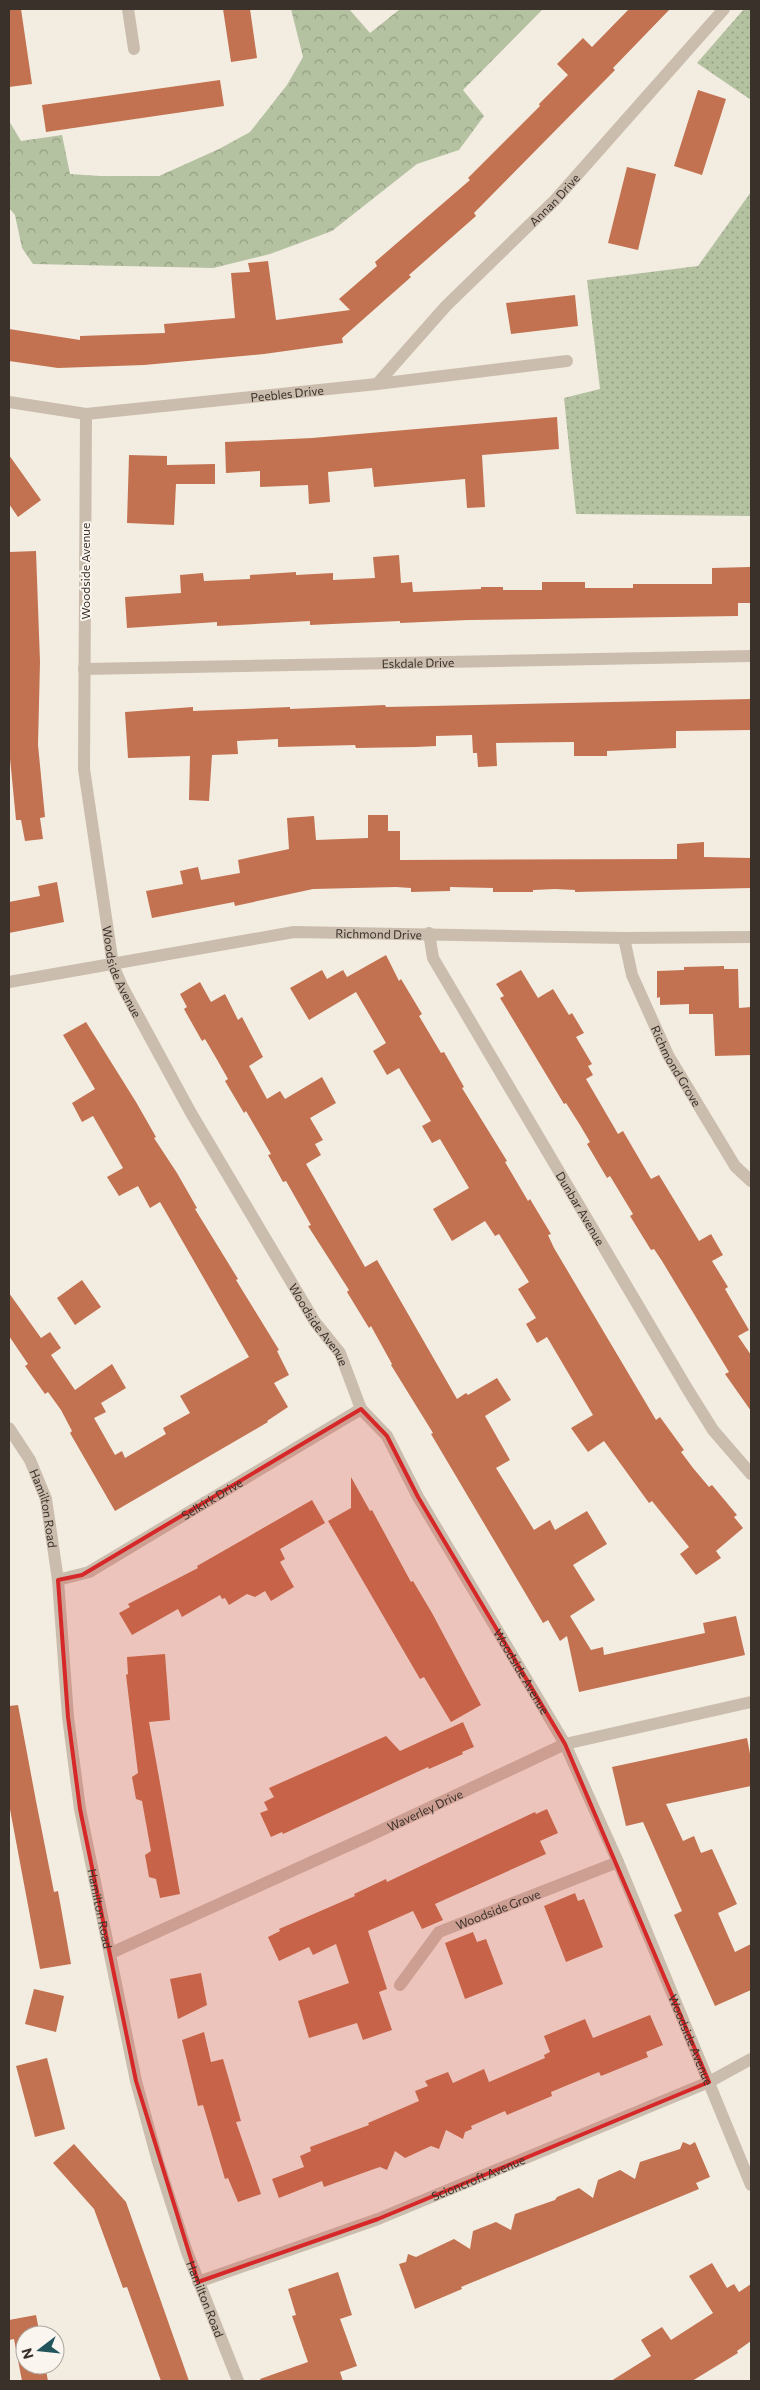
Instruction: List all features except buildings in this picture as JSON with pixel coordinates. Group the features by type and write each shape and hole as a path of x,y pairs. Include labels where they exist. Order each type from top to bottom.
{"street":[{"path":"128,9 134,49"},
{"name":"Annan Drive","path":"377,384 446,306 555,200 724,9"},
{"name":"Peebles Drive","path":"9,402 86,414 377,384 567,361"},
{"name":"Woodside Avenue","path":"86,414 84,769 113,965 122,986 196,1121 315,1322 340,1353 361,1409 386,1436 418,1497 565,1744 618,1862 751,2185"},
{"name":"Eskdale Drive","path":"84,669 751,656"},
{"name":"Richmond Drive","path":"9,982 294,932 624,938 751,937"},
{"name":"Dunbar Avenue","path":"429,933 433,958 682,1382 713,1430 751,1474"},
{"name":"Richmond Grove","path":"624,938 632,976 668,1054 734,1166 751,1181"},
{"name":"Selkirk Drive","path":"58,1580 89,1572 361,1409"},
{"name":"Hamilton Road","path":"9,1428 30,1460 40,1480 46,1499 58,1580 73,1763 88,1857 111,1953 136,2081 158,2162 198,2282 238,2381"},
{"name":"Waverley Drive","path":"111,1953 378,1832 565,1744 751,1702"},
{"name":"Woodside Grove","path":"400,1985 439,1932 618,1862"},
{"name":"Scioncroft Avenue","path":"198,2282 378,2219 709,2082 751,2059"}],"highlighted area":[{"path":"361,1409 387,1436 418,1497 565,1744 709,2082 378,2219 198,2282 136,2081 80,1809 68,1717 58,1580 82,1575"}],"green space":[{"path":"291,9 349,9 370,33 400,9 543,9 463,90 484,116 459,150 417,164 332,231 270,254 213,268 33,264 22,248 15,215 9,208 9,121 21,141 62,135 70,174 159,176 219,149 250,132 287,85 303,57"},
{"path":"744,9 751,9 751,100 697,63"},
{"path":"751,192 751,516 576,514 564,398 600,389 587,280 698,266"}]}
